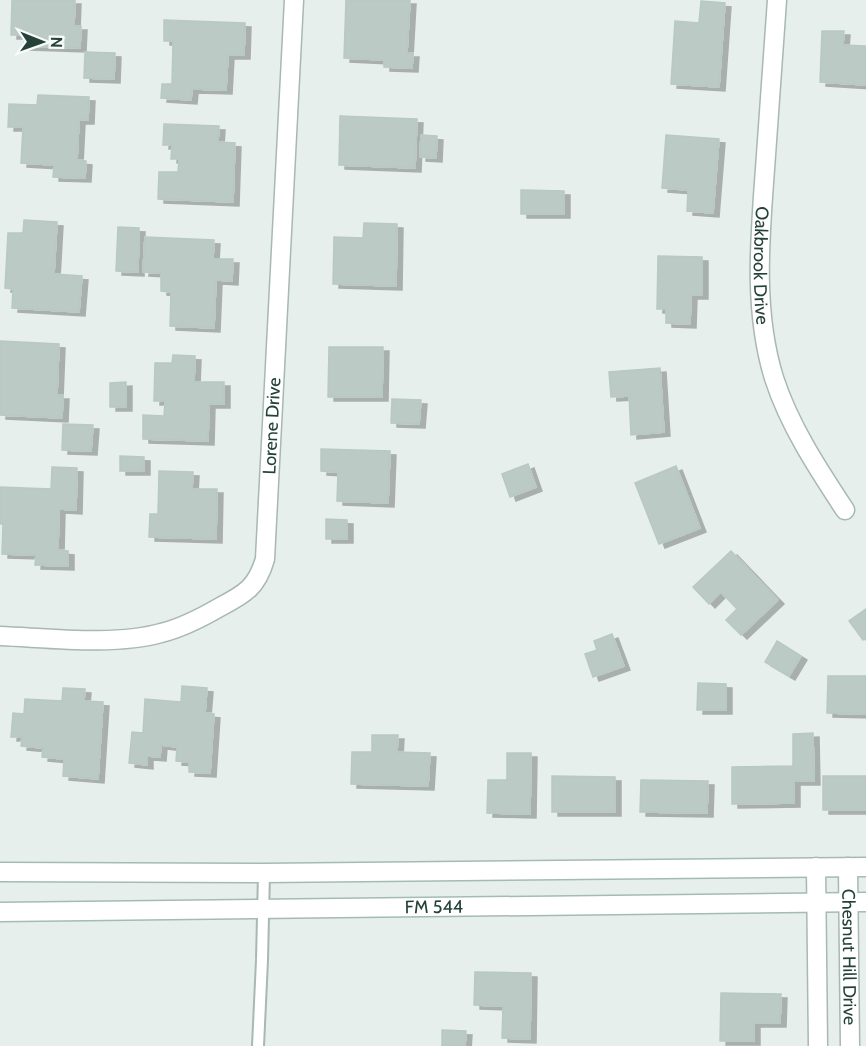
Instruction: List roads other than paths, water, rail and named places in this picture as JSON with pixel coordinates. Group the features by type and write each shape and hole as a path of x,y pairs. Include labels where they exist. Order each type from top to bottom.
{"street":[{"name":"Lorene Drive","path":"0,636 120,639 162,633 185,625 231,601 252,587 261,574 265,559 294,0"},
{"name":"Oakbrook Drive","path":"777,0 762,232 760,297 762,325 774,378 786,408 814,462 845,510"},
{"path":"816,867 818,1046"},
{"name":"FM 544","path":"0,872 264,873 857,867"},
{"name":"Chesnut Hill Drive","path":"850,1046 857,867"},
{"name":"FM 544","path":"0,912 857,902"}],"lane":[{"path":"258,1046 264,873"}]}
